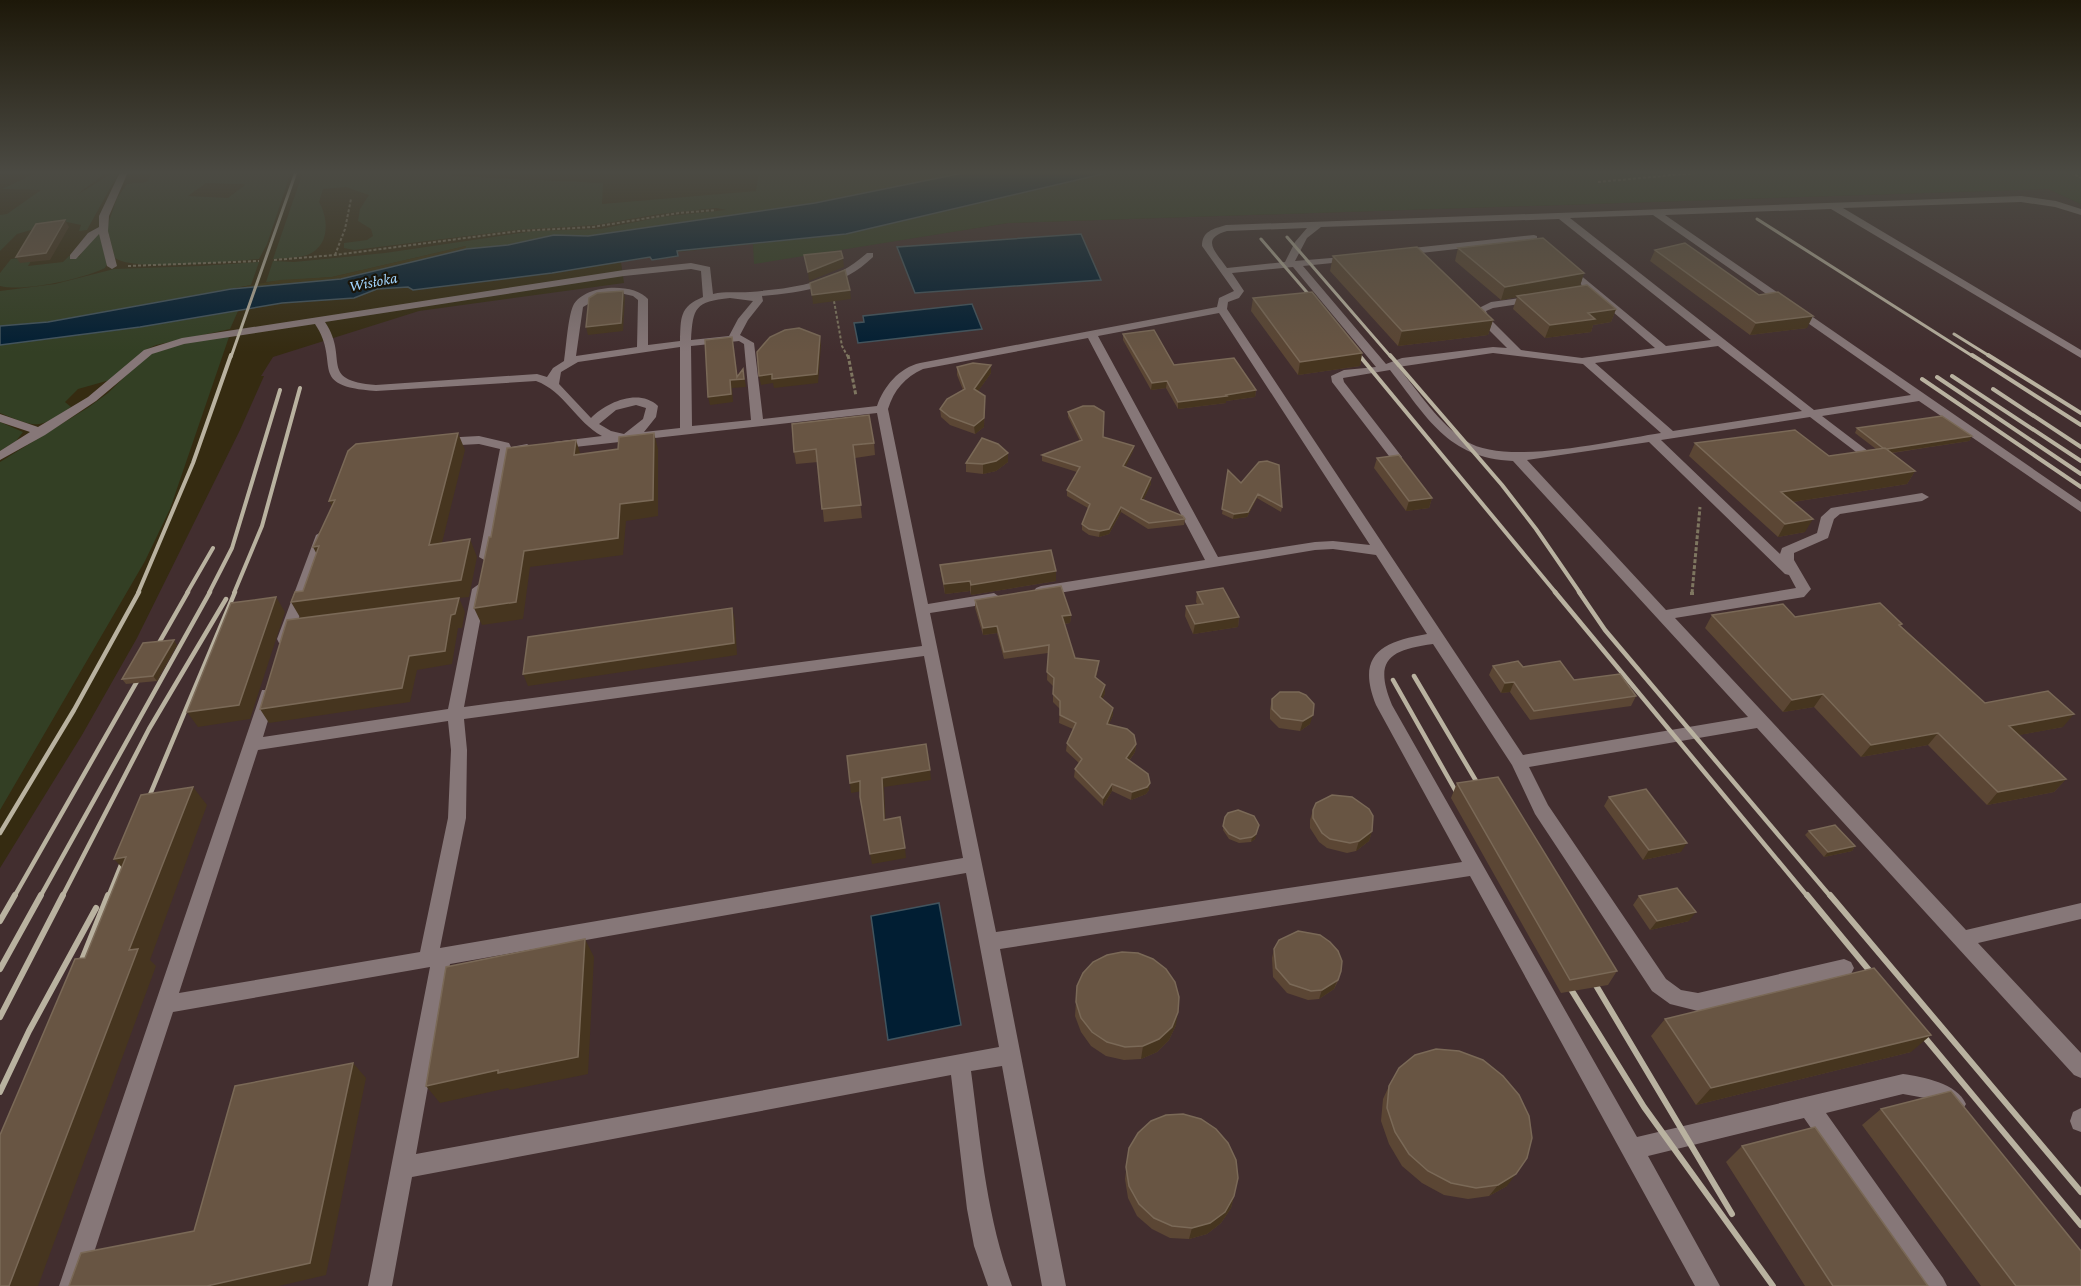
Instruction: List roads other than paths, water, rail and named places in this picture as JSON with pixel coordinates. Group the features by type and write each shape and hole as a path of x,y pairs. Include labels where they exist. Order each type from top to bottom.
{"street":[{"path":"73,257 93,232"},
{"path":"104,232 112,266"},
{"path":"1212,232 1207,238 1207,246 1239,291 1235,296 1223,300 1222,309 1519,762 1541,809 1659,985 1668,994 1687,1002 1698,1002 1844,968"},
{"path":"1292,264 1301,238 1307,232"},
{"path":"1527,232 1543,246"},
{"path":"1581,232 1864,454"},
{"path":"1683,232 2081,508"},
{"path":"1876,232 2081,355"},
{"path":"1392,254 1534,238"},
{"path":"686,431 687,314 698,303 708,299 828,284 856,270 870,255"},
{"path":"1225,271 1369,256"},
{"path":"1560,261 1589,291 1664,350"},
{"path":"1292,264 1454,439 1464,446 1489,454 1517,457 1921,397"},
{"path":"0,456 92,399 144,355 159,347 220,333 319,321 624,273 691,266 706,269 708,299"},
{"path":"569,362 578,306 589,297 605,292 633,292 643,299 642,349"},
{"path":"734,338 744,319 758,301 758,297 745,295"},
{"path":"1517,352 1484,319 1480,310 1491,305 1548,297"},
{"path":"1054,1286 989,942 882,409 884,401 898,381 915,368 1222,309"},
{"path":"319,321 327,329 330,339 333,373 336,378 350,386 376,388 528,376 554,383 592,424 607,434 626,438 648,421 652,406 645,402 621,403 604,412 592,424"},
{"path":"1091,333 1214,563"},
{"path":"554,383 553,377 557,369 584,357 741,338 749,342 756,423"},
{"path":"1396,457 1336,379 1344,373 1388,367 1402,361 1493,350 1562,360 1586,361 1720,342"},
{"path":"1586,361 1671,435"},
{"path":"507,451 882,409"},
{"path":"0,418 42,432"},
{"path":"1652,438 1801,581"},
{"path":"380,1286 402,1168 458,818 459,750 455,714 471,604 482,574 507,451 505,446 491,441 424,442"},
{"path":"1517,457 2081,1068"},
{"path":"1663,615 1799,594 1804,589 1786,560 1787,551 1823,535 1828,517 1836,511 1922,497"},
{"path":"282,647 294,627 328,521"},
{"path":"1027,593 1315,546 1333,545 1379,551"},
{"path":"921,610 1003,597"},
{"path":"1436,638 1402,644 1387,652 1378,663 1375,680 1384,705 1708,1286"},
{"path":"252,745 455,714 930,650"},
{"path":"71,1286 167,1004 272,680"},
{"path":"1519,762 1762,721"},
{"path":"167,1004 973,864"},
{"path":"989,942 1475,868"},
{"path":"1962,939 2081,911"},
{"path":"402,1168 960,1062 1010,1055"},
{"path":"960,1062 978,1209 986,1246 1000,1286"},
{"path":"1632,1149 1903,1084 1928,1088 1953,1101 1971,1122"},
{"path":"1809,1107 1935,1286"}],"water":[{"name":"Wisłoka","path":"615,232 854,232 677,251 678,256 652,260 650,257 552,273 413,290 408,287 377,289 354,298 282,303 140,327 0,345 0,326 48,322 231,289 341,279 466,249 508,245 554,235 588,236"},
{"path":"1081,234 1101,280 915,293 897,247"},
{"path":"972,304 982,329 858,343 854,323 864,322 863,316"},
{"path":"939,903 961,1025 888,1040 871,916"}],"railway":[{"path":"231,357 275,232"},
{"path":"1777,232 1974,357"},
{"path":"1287,237 1391,357"},
{"path":"1261,239 1317,304"},
{"path":"1954,334 1991,357"},
{"path":"1351,346 1360,357"},
{"path":"138,593 193,463 231,355"},
{"path":"1359,355 1556,593"},
{"path":"1390,355 1502,485 1536,529 1580,593"},
{"path":"1972,355 2081,425"},
{"path":"1988,355 2081,413"},
{"path":"1952,376 2081,461"},
{"path":"1937,377 2081,474"},
{"path":"1922,379 2081,487"},
{"path":"234,593 262,526 300,388"},
{"path":"1993,389 2081,447"},
{"path":"209,593 232,548 280,390"},
{"path":"187,593 213,548"},
{"path":"0,833 74,710 139,592"},
{"path":"14,897 188,592"},
{"path":"40,897 210,592"},
{"path":"144,809 235,592"},
{"path":"1555,592 1808,897"},
{"path":"1579,592 1605,630 1831,897"},
{"path":"62,897 149,729 226,599"},
{"path":"1414,676 1485,796"},
{"path":"1393,680 1463,804"},
{"path":"108,897 127,850"},
{"path":"0,921 15,895"},
{"path":"0,969 41,895"},
{"path":"0,1017 63,895"},
{"path":"77,972 108,895"},
{"path":"1807,895 1878,981"},
{"path":"1830,895 2081,1192"},
{"path":"0,1092 29,1031 96,908"},
{"path":"1588,972 1732,1214"},
{"path":"1564,978 1644,1107 1773,1286"},
{"path":"1916,1027 2081,1225"}]}
